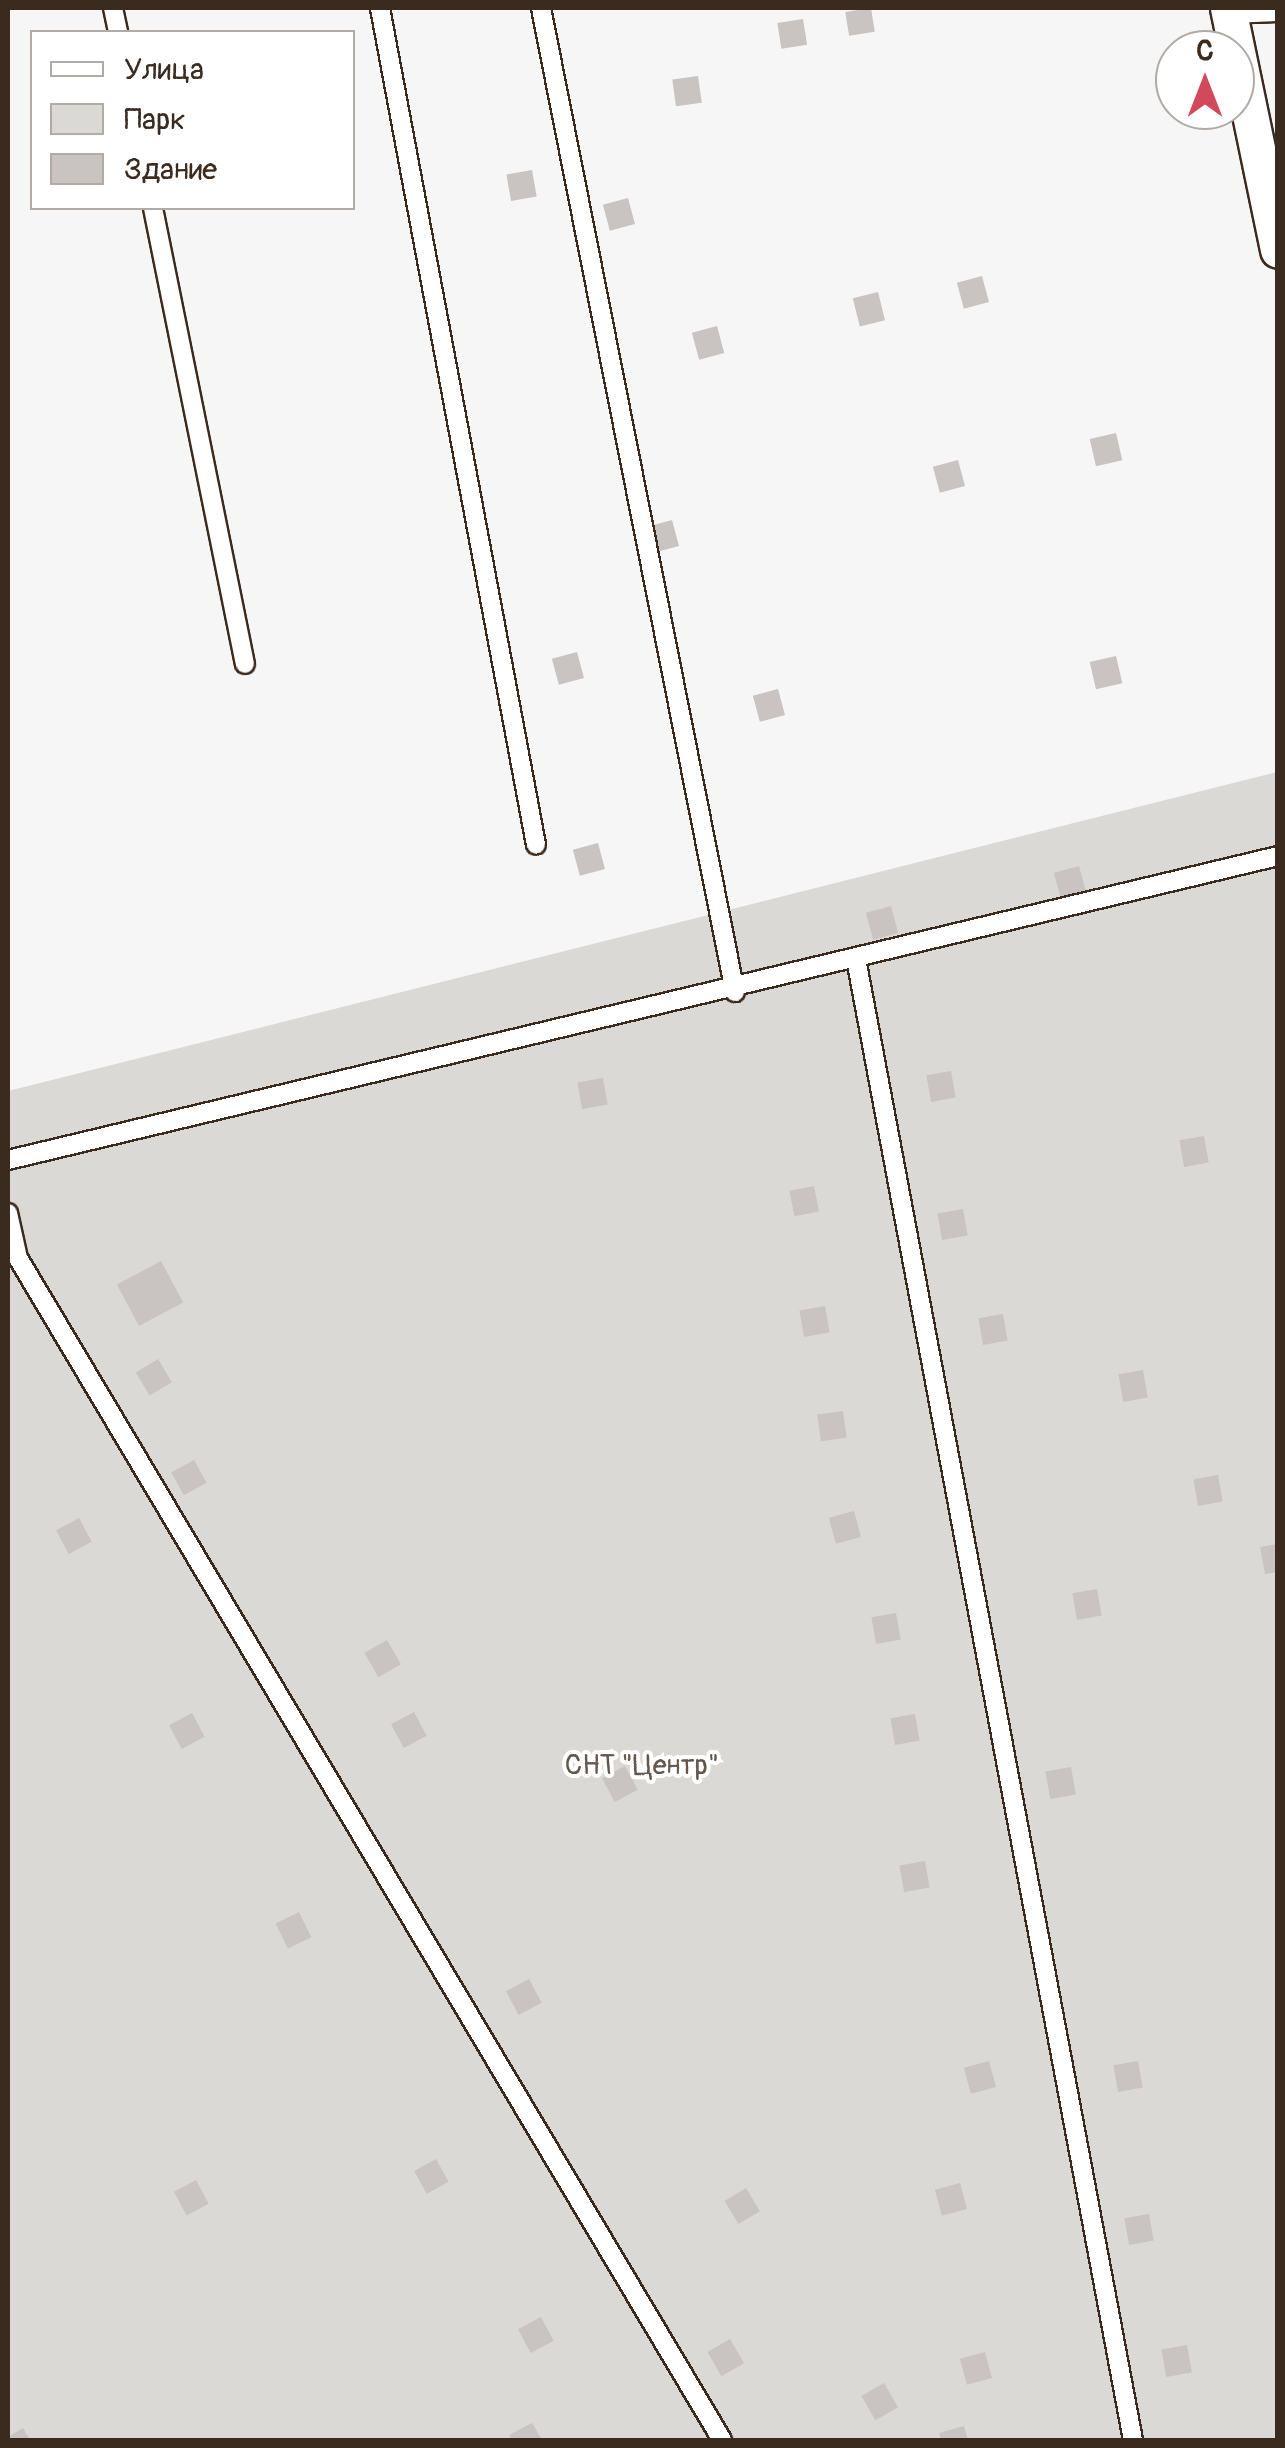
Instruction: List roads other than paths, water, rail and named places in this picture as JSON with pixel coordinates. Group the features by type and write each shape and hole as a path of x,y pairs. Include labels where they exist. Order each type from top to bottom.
{"street":[{"path":"1228,11 1278,250"}],"lane":[{"path":"380,8 536,845"},
{"path":"542,8 735,992"},
{"path":"1228,11 1278,12"},
{"path":"153,210 245,664"},
{"path":"8,1160 857,964 1278,856"},
{"path":"857,964 1133,2440"},
{"path":"8,1213 18,1258 722,2440"}],"park label":[{"name":"СНТ \"Центр\"","path":"642,1766"}]}
